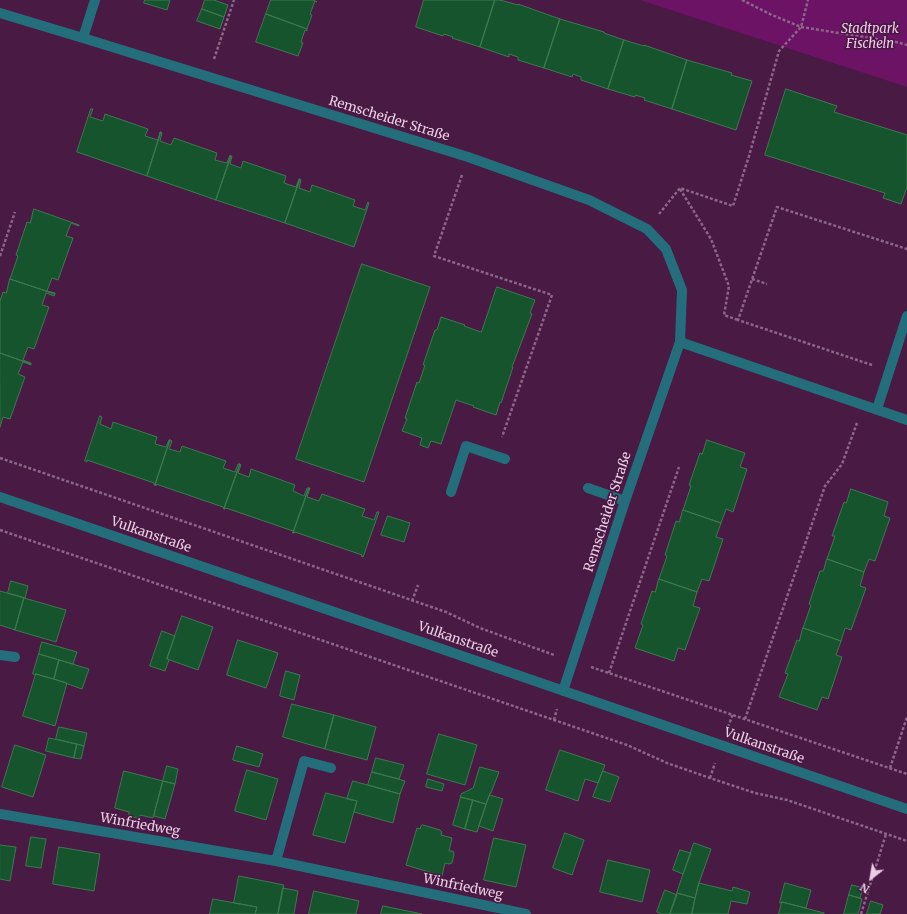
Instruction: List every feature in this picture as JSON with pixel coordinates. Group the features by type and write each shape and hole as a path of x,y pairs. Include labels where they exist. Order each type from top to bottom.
{"street":[{"path":"83,38 95,0"},
{"name":"Remscheider Straße","path":"0,13 468,157 589,200 647,229 666,249 682,290 680,342 625,500 563,691"},
{"path":"877,409 907,316"},
{"path":"680,342 907,420"},
{"path":"450,492 466,446 500,458"},
{"path":"588,488 625,500"},
{"name":"Vulkanstraße","path":"0,497 907,809"},
{"path":"0,655 15,657"},
{"path":"276,862 304,761 331,768"},
{"name":"Winfriedweg","path":"0,814 276,862 526,914"}],"path":[{"path":"208,76 234,0"},
{"path":"742,0 772,16 801,27 907,45"},
{"path":"680,188 733,206 779,51 801,27 808,0"},
{"path":"468,157 434,256 552,295 500,458"},
{"path":"647,229 680,188"},
{"path":"680,188 712,239 729,286 724,315 889,370"},
{"path":"738,320 777,207 907,249"},
{"path":"0,256 15,212"},
{"path":"752,278 767,284"},
{"path":"745,719 825,486 842,464 863,404"},
{"path":"0,458 446,612 480,628 573,661 907,774"},
{"path":"609,673 679,467"},
{"path":"0,530 619,743 667,763 696,773 755,793 787,800 907,841"},
{"path":"412,601 418,585"},
{"path":"890,768 907,718"},
{"path":"861,914 886,834"}],"green space":[{"name":"Stadtpark Fischeln","path":"640,0 907,0 907,87"}],"building":[{"path":"145,0 170,0 167,10 144,3"},
{"path":"205,0 214,0 228,5 224,17 202,9"},
{"path":"271,0 315,1 310,14 312,15 307,29 266,14"},
{"path":"424,0 495,0 480,47 444,34 443,36 416,27"},
{"path":"495,0 518,4 560,19 544,68 518,60 518,57 509,54 509,57 480,47"},
{"path":"202,9 224,17 220,29 197,21"},
{"path":"266,14 307,29 307,31 305,30 301,42 303,43 298,56 256,42"},
{"path":"560,19 604,32 624,40 608,89 581,80 581,77 573,74 572,77 544,68"},
{"path":"624,40 644,45 687,60 672,109 644,100 645,98 635,95 635,97 608,89"},
{"path":"687,60 732,73 731,75 752,81 736,130 672,109"},
{"path":"786,89 837,106 834,112 907,135 907,187 901,204 883,198 885,193 765,155"},
{"path":"91,109 93,109 90,117 103,121 105,114 148,129 145,136 158,140 161,132 147,176 77,152"},
{"path":"161,132 160,141 171,145 174,138 217,153 215,160 227,163 230,155 231,156 216,200 147,176"},
{"path":"231,156 230,164 241,168 243,161 286,176 284,183 296,187 300,179 285,223 216,200"},
{"path":"300,179 299,188 310,192 312,185 355,200 353,206 365,210 368,202 369,203 354,247 285,223"},
{"path":"34,209 79,225 71,223 66,236 73,238 58,280 52,278 47,291 55,294 10,279 27,222 30,223"},
{"path":"362,264 430,287 364,482 296,459"},
{"path":"10,279 55,294 54,296 46,293 42,305 49,307 34,349 28,347 23,360 31,364 0,353 0,301 3,292 6,293"},
{"path":"497,287 535,300 530,313 532,314 496,415 456,400 441,444 431,441 428,448 420,445 422,438 402,431 407,419 405,418 417,382 419,383 425,365 423,365 441,317 481,332"},
{"path":"0,353 31,365 23,362 18,374 25,377 10,419 3,417 0,427"},
{"path":"100,416 102,417 100,424 111,429 113,422 157,437 155,444 166,447 170,440 155,485 154,483 87,460 87,462 85,461"},
{"path":"170,440 172,441 169,449 180,452 182,446 226,461 223,468 235,472 238,464 240,464 224,509 223,507 156,484 156,486 155,485"},
{"path":"707,440 745,453 740,467 747,469 733,512 726,509 721,523 683,510 691,486 689,485 700,453 702,454"},
{"path":"240,464 238,473 249,477 251,469 295,485 293,491 304,496 307,488 309,488 293,533 293,531 226,508 224,509"},
{"path":"309,488 307,497 319,501 322,494 365,509 362,516 374,520 377,512 379,512 363,557 361,556 362,555 295,532 293,533"},
{"path":"851,489 888,502 884,516 890,518 875,561 869,559 864,572 827,559 835,536 832,536 844,502 846,503"},
{"path":"683,510 721,523 716,537 723,539 709,581 702,579 697,592 659,579 667,556 665,555 676,521 679,522"},
{"path":"388,516 410,523 404,542 381,535"},
{"path":"827,559 864,572 860,586 866,588 851,630 845,628 841,641 803,628 820,571 823,571"},
{"path":"659,579 697,592 693,606 700,608 685,650 678,648 674,661 635,648 652,591 655,592"},
{"path":"11,581 28,586 25,598 8,593"},
{"path":"0,591 24,598 15,630 0,625"},
{"path":"24,598 66,610 56,642 15,630"},
{"path":"182,616 213,627 198,670 167,659"},
{"path":"803,628 841,641 836,655 842,657 828,699 822,697 817,710 779,697 788,674 785,673"},
{"path":"162,631 175,636 167,659 169,660 165,671 150,666"},
{"path":"238,640 278,653 266,688 227,675"},
{"path":"42,642 77,652 73,664 39,654"},
{"path":"39,654 59,660 54,679 33,674"},
{"path":"59,660 89,669 82,689 54,679"},
{"path":"286,671 300,675 294,700 280,696"},
{"path":"36,674 67,683 55,726 23,716"},
{"path":"292,704 334,715 325,749 283,737"},
{"path":"334,715 376,727 367,760 325,749"},
{"path":"59,727 87,733 84,746 56,739"},
{"path":"439,734 477,745 465,785 427,774"},
{"path":"49,738 77,744 74,758 46,751"},
{"path":"77,744 84,746 81,759 74,758"},
{"path":"15,745 46,755 33,797 2,787"},
{"path":"237,746 263,754 259,767 233,760"},
{"path":"560,750 605,765 598,783 585,779 578,801 546,790"},
{"path":"376,758 404,765 399,779 372,772"},
{"path":"167,766 178,769 175,784 163,781"},
{"path":"480,767 499,772 486,804 460,797 462,793 473,788"},
{"path":"247,770 278,779 266,820 235,811"},
{"path":"124,771 163,781 153,818 140,815 137,818 129,816 129,812 115,808"},
{"path":"603,771 619,777 610,802 593,797"},
{"path":"372,772 405,781 400,794 368,785"},
{"path":"428,779 444,784 442,791 426,787"},
{"path":"163,781 175,784 165,819 154,816"},
{"path":"353,781 400,794 393,823 354,812 357,801 347,799"},
{"path":"326,793 357,801 345,843 313,835"},
{"path":"490,795 503,799 493,831 479,826"},
{"path":"461,797 473,800 465,829 453,825"},
{"path":"473,800 486,804 477,832 465,829"},
{"path":"423,825 440,830 442,832 441,835 452,838 449,851 453,851 454,854 452,863 445,863 442,876 406,865 417,828 420,829"},
{"path":"565,833 584,840 572,875 553,868"},
{"path":"31,837 46,839 41,868 26,866"},
{"path":"494,838 526,845 516,887 484,880"},
{"path":"694,843 711,849 695,898 677,893"},
{"path":"0,845 16,847 10,881 0,879"},
{"path":"59,847 100,854 94,891 53,884"},
{"path":"680,850 691,853 683,874 673,870"},
{"path":"608,860 650,870 642,902 600,892"},
{"path":"239,876 284,885 278,914 255,914 257,907 234,903"},
{"path":"699,883 732,891 733,887 750,892 747,904 731,901 728,914 692,914"},
{"path":"785,883 811,890 806,908 782,902 780,903"},
{"path":"852,885 863,888 860,898 849,895"},
{"path":"283,888 298,891 294,914 278,914"},
{"path":"665,890 677,895 670,914 662,914 657,912"},
{"path":"314,891 359,901 356,914 309,914"},
{"path":"677,893 695,898 692,914 670,914"},
{"path":"849,895 862,899 858,914 844,914"},
{"path":"213,899 257,907 255,914 210,914"},
{"path":"871,901 883,905 880,914 867,914"},
{"path":"782,902 824,913 824,914 779,914"},
{"path":"383,906 422,914 381,914"}]}
